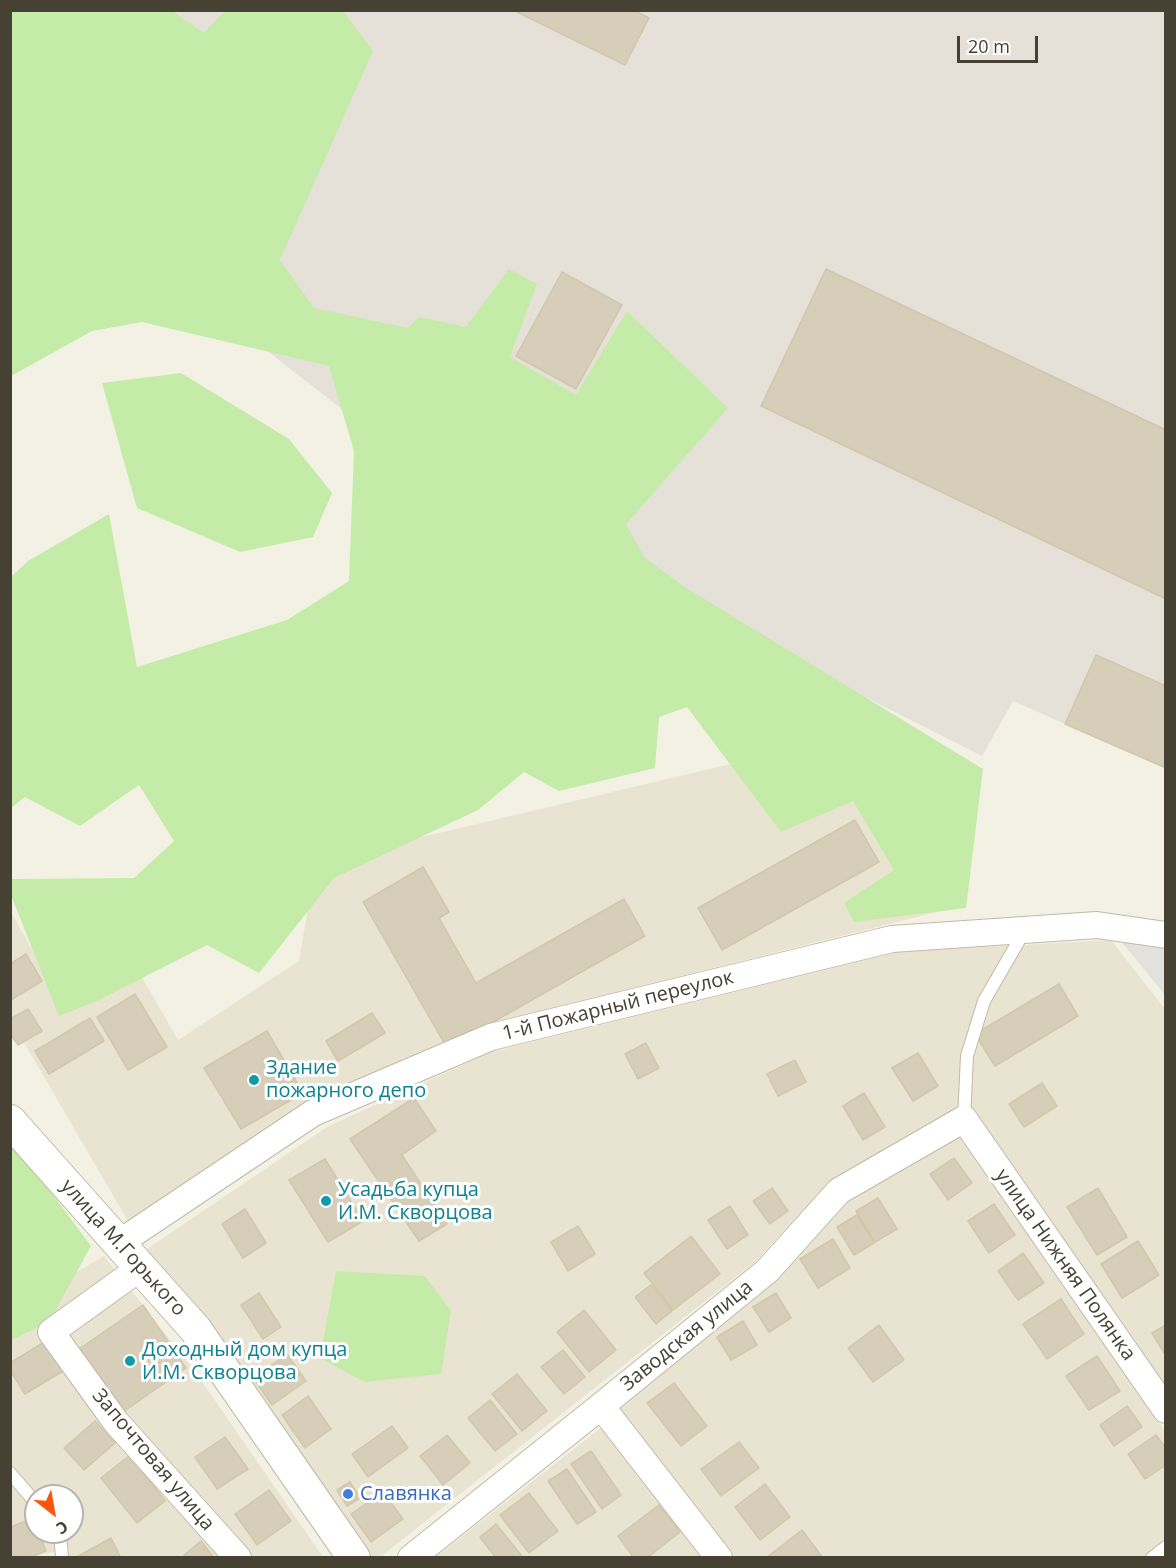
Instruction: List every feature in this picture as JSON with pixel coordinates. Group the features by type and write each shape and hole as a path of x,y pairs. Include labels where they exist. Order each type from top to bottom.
{"street":[{"name":"1-й Пожарный переулок","path":"119,1243 313,1113 491,1037 892,939 1097,925 1166,935"},
{"name":"Заводская улица","path":"411,1557 602,1407 767,1271 839,1191 964,1119"},
{"name":"улица Нижняя Полянка","path":"964,1119 1166,1410"},
{"name":"улица М.Горького","path":"10,1121 196,1330 354,1557"},
{"name":"Започтовая улица","path":"140,1268 51,1332 116,1422 238,1557"},
{"path":"602,1407 719,1557"}],"lane":[{"path":"964,1119 966,1056 984,1001 1025,930"},
{"path":"10,1473 24,1489"},
{"path":"1152,1557 1166,1547"}],"shaded area":[{"path":"78,11 1165,11 1165,768 1013,701 982,756 429,477 130,244"},
{"path":"841,738 945,910 496,1022 311,1100 128,1221 11,1020 10,910 51,984 123,944 178,1040 299,961 316,862"},
{"path":"1115,934 1165,942 1165,995"},
{"path":"1111,940 1165,1009 1165,1388 969,1103 828,1183 756,1261 380,1557 367,1557 147,1249 327,1127 491,1052 897,952"},
{"path":"961,1135 1165,1431 1165,1557 730,1557 615,1407 774,1280 848,1202"},
{"path":"104,1256 194,1370 323,1557 66,1558 61,1550 32,1557 11,1557 10,1311"},
{"path":"606,1424 706,1558 434,1558"}],"green space":[{"path":"11,10 172,11 204,33 225,11 343,11 373,51 280,260 314,308 408,328 419,317 466,327 509,269 537,284 510,357 576,395 627,311 728,408 626,524 644,557 683,586 983,769 966,908 854,922 844,903 894,870 853,801 781,832 687,707 659,717 655,768 559,791 524,772 478,810 334,878 259,973 207,945 99,1000 59,1016 11,895 11,879 134,878 174,841 139,785 80,826 25,797 11,808 11,577 28,561 109,514 137,667 287,620 349,581 354,451 329,366 142,322 92,331 11,376"},
{"path":"181,373 289,439 332,493 313,537 240,552 137,508 102,383"},
{"path":"10,1137 91,1246 49,1322 11,1340"},
{"path":"336,1271 425,1276 451,1311 441,1374 365,1382 320,1358"}],"building":[{"path":"513,10 633,10 649,18 625,65"},
{"path":"826,269 1166,430 1166,599 761,406"},
{"path":"562,272 622,305 576,389 516,356"},
{"path":"1096,655 1166,686 1166,768 1065,724"},
{"path":"855,820 879,862 722,950 698,908"},
{"path":"423,867 449,912 439,918 476,983 624,899 645,936 447,1048 363,902"},
{"path":"26,954 42,981 11,1000 10,964"},
{"path":"1059,984 1078,1016 995,1066 975,1034"},
{"path":"135,994 167,1047 128,1070 97,1017"},
{"path":"28,1009 42,1031 18,1045 10,1034 10,1019"},
{"path":"372,1013 385,1033 338,1061 326,1041"},
{"path":"90,1018 104,1041 49,1074 35,1051"},
{"name":"Здание пожарного депо","path":"267,1031 303,1093 241,1129 204,1068"},
{"path":"646,1043 659,1068 638,1079 625,1054"},
{"path":"918,1053 938,1086 913,1101 892,1068"},
{"path":"795,1060 806,1082 778,1096 767,1074"},
{"path":"1042,1083 1057,1106 1024,1127 1009,1104"},
{"path":"864,1093 885,1127 863,1140 843,1106"},
{"path":"414,1098 436,1131 402,1155 447,1224 419,1241 350,1139"},
{"path":"954,1158 972,1183 948,1200 930,1174"},
{"name":"Усадьба купца И.М. Скворцова","path":"325,1159 363,1221 328,1242 289,1180"},
{"path":"772,1188 788,1211 770,1224 753,1201"},
{"path":"1098,1188 1127,1237 1097,1255 1067,1207"},
{"path":"878,1198 897,1229 875,1242 856,1211"},
{"path":"994,1204 1015,1235 989,1253 968,1221"},
{"path":"730,1206 748,1235 727,1249 708,1220"},
{"path":"245,1209 266,1243 243,1258 222,1224"},
{"path":"857,1215 874,1243 854,1255 837,1227"},
{"path":"578,1226 595,1254 568,1271 551,1242"},
{"path":"691,1236 720,1274 673,1310 644,1273"},
{"path":"833,1239 850,1268 818,1288 800,1259"},
{"path":"1138,1241 1159,1275 1122,1298 1101,1264"},
{"path":"1023,1253 1044,1283 1018,1300 998,1271"},
{"path":"651,1285 672,1311 656,1324 635,1297"},
{"path":"259,1293 281,1327 263,1339 241,1305"},
{"path":"776,1293 791,1318 769,1332 753,1307"},
{"path":"1061,1299 1084,1334 1047,1359 1023,1324"},
{"name":"Доходный дом купца И.М. Скворцова","path":"143,1305 186,1368 116,1417 73,1353"},
{"path":"584,1310 616,1350 589,1372 557,1332"},
{"path":"743,1321 757,1345 731,1360 717,1337"},
{"path":"879,1325 904,1360 873,1382 848,1348"},
{"path":"1166,1325 1166,1356 1152,1333"},
{"path":"46,1341 63,1371 25,1394 10,1370 10,1363"},
{"path":"563,1350 585,1377 564,1394 541,1367"},
{"path":"287,1354 306,1381 272,1405 253,1378"},
{"path":"1097,1356 1120,1391 1089,1410 1066,1376"},
{"path":"517,1374 547,1411 522,1431 492,1394"},
{"path":"674,1383 707,1426 681,1446 647,1403"},
{"path":"308,1396 331,1429 305,1448 282,1415"},
{"path":"490,1400 517,1434 495,1451 468,1418"},
{"path":"1127,1406 1142,1427 1114,1446 1100,1425"},
{"path":"95,1421 115,1443 84,1470 64,1448"},
{"path":"392,1426 408,1448 368,1477 352,1454"},
{"path":"447,1435 470,1463 443,1485 420,1456"},
{"path":"1156,1435 1166,1448 1166,1465 1145,1479 1128,1454"},
{"path":"225,1437 248,1469 217,1489 195,1457"},
{"path":"739,1442 759,1468 721,1496 701,1469"},
{"path":"591,1451 621,1495 602,1509 571,1464"},
{"path":"130,1455 165,1501 137,1523 101,1478"},
{"path":"567,1469 596,1512 577,1524 548,1481"},
{"name":"Славянка","path":"350,1482 360,1498 347,1506 337,1490"},
{"path":"765,1484 790,1517 760,1540 735,1507"},
{"path":"269,1490 291,1521 257,1545 235,1514"},
{"path":"383,1492 403,1519 371,1542 351,1514"},
{"path":"529,1493 558,1531 529,1553 500,1515"},
{"path":"659,1505 680,1532 647,1558 634,1558 618,1536"},
{"path":"24,1522 24,1544 43,1544 46,1551 28,1558 10,1558 10,1527"},
{"path":"496,1524 522,1556 520,1558 496,1558 480,1537"},
{"path":"802,1530 823,1558 767,1558 767,1557"},
{"path":"111,1538 121,1558 75,1558"},
{"path":"201,1541 214,1558 186,1558 184,1555"}],"place":[{"name":"Здание пожарного депо","path":"254,1080"},
{"name":"Усадьба купца И.М. Скворцова","path":"326,1201"},
{"name":"Доходный дом купца И.М. Скворцова","path":"130,1361"},
{"name":"Славянка","path":"348,1494"}]}
